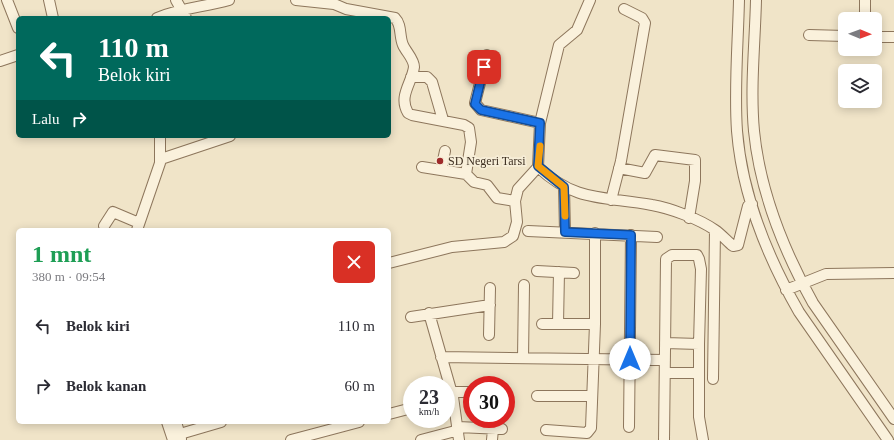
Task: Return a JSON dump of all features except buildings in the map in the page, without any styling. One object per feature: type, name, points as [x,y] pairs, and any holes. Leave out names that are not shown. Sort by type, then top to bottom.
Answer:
[{"type":"street","points":[[7,0],[16,23]]},
{"type":"street","points":[[49,0],[53,16]]},
{"type":"street","points":[[176,0],[185,15]]},
{"type":"street","points":[[162,16],[173,11],[185,15],[229,0]]},
{"type":"street","points":[[296,0],[335,2],[345,14],[376,16]]},
{"type":"street","points":[[391,262],[452,247],[508,240],[515,234],[517,219],[515,201],[518,189],[538,166],[540,123],[559,45],[578,30],[590,0]]},
{"type":"street","points":[[738,0],[736,104],[737,133],[752,204],[786,290],[820,344],[888,440]]},
{"type":"street","points":[[756,0],[753,104],[754,131],[758,158],[773,211],[802,283],[835,335],[894,419]]},
{"type":"street","points":[[865,12],[866,0]]},
{"type":"street","points":[[611,200],[619,168],[645,23],[642,18],[624,10]]},
{"type":"street","points":[[391,17],[397,20],[402,44],[413,64],[411,76],[404,95],[408,113],[444,120],[464,125],[469,128],[470,142],[466,170],[474,182],[487,185],[497,198],[515,201]]},
{"type":"street","points":[[809,36],[838,36]]},
{"type":"street","points":[[882,37],[894,37]]},
{"type":"street","points":[[487,55],[475,104],[477,107],[481,110],[540,123]]},
{"type":"street","points":[[0,61],[16,56]]},
{"type":"street","points":[[411,76],[426,77],[432,82],[444,120]]},
{"type":"street","points":[[104,226],[113,212],[138,226],[161,159],[160,138]]},
{"type":"street","points":[[161,159],[224,138]]},
{"type":"street","points":[[441,170],[445,151]]},
{"type":"street","points":[[619,168],[645,173],[655,155],[695,160],[695,181],[689,218]]},
{"type":"street","points":[[422,166],[441,170],[466,170]]},
{"type":"street","points":[[538,166],[564,187],[578,193],[611,200],[651,204],[689,218],[715,230],[733,246],[738,245],[748,206],[752,204]]},
{"type":"street","points":[[564,187],[565,232]]},
{"type":"street","points":[[713,379],[715,230]]},
{"type":"street","points":[[528,231],[656,237]]},
{"type":"street","points":[[546,430],[589,432],[591,428],[595,324],[595,233]]},
{"type":"street","points":[[629,427],[631,235]]},
{"type":"street","points":[[664,440],[666,373],[666,259],[672,255],[697,255],[700,258],[701,269],[698,374],[700,417],[703,440]]},
{"type":"street","points":[[537,271],[574,273]]},
{"type":"street","points":[[558,324],[559,272]]},
{"type":"street","points":[[786,290],[826,274],[894,273]]},
{"type":"street","points":[[523,358],[524,284]]},
{"type":"street","points":[[489,335],[490,288]]},
{"type":"street","points":[[411,317],[429,313],[490,306]]},
{"type":"street","points":[[429,313],[445,376]]},
{"type":"street","points":[[542,324],[595,324]]},
{"type":"street","points":[[665,343],[699,344]]},
{"type":"street","points":[[441,357],[665,360]]},
{"type":"street","points":[[666,373],[698,374]]},
{"type":"street","points":[[537,396],[592,396]]},
{"type":"street","points":[[391,413],[403,410]]},
{"type":"street","points":[[455,416],[459,432]]},
{"type":"street","points":[[168,424],[178,438]]},
{"type":"street","points":[[176,424],[178,438]]},
{"type":"street","points":[[178,438],[216,424]]},
{"type":"street","points":[[291,440],[330,435],[355,424]]},
{"type":"street","points":[[422,440],[459,432],[498,429],[492,440]]},
{"type":"slow traffic","points":[[540,146],[538,166],[544,173],[564,187],[565,216]]},
{"type":"place","name":"SD Negeri Tarsi","points":[[440,161]]},
{"type":"route","points":[[484,67],[475,104],[477,107],[481,110],[540,123],[540,151],[538,166],[544,173],[564,187],[565,232],[631,235],[630,359]]}]
